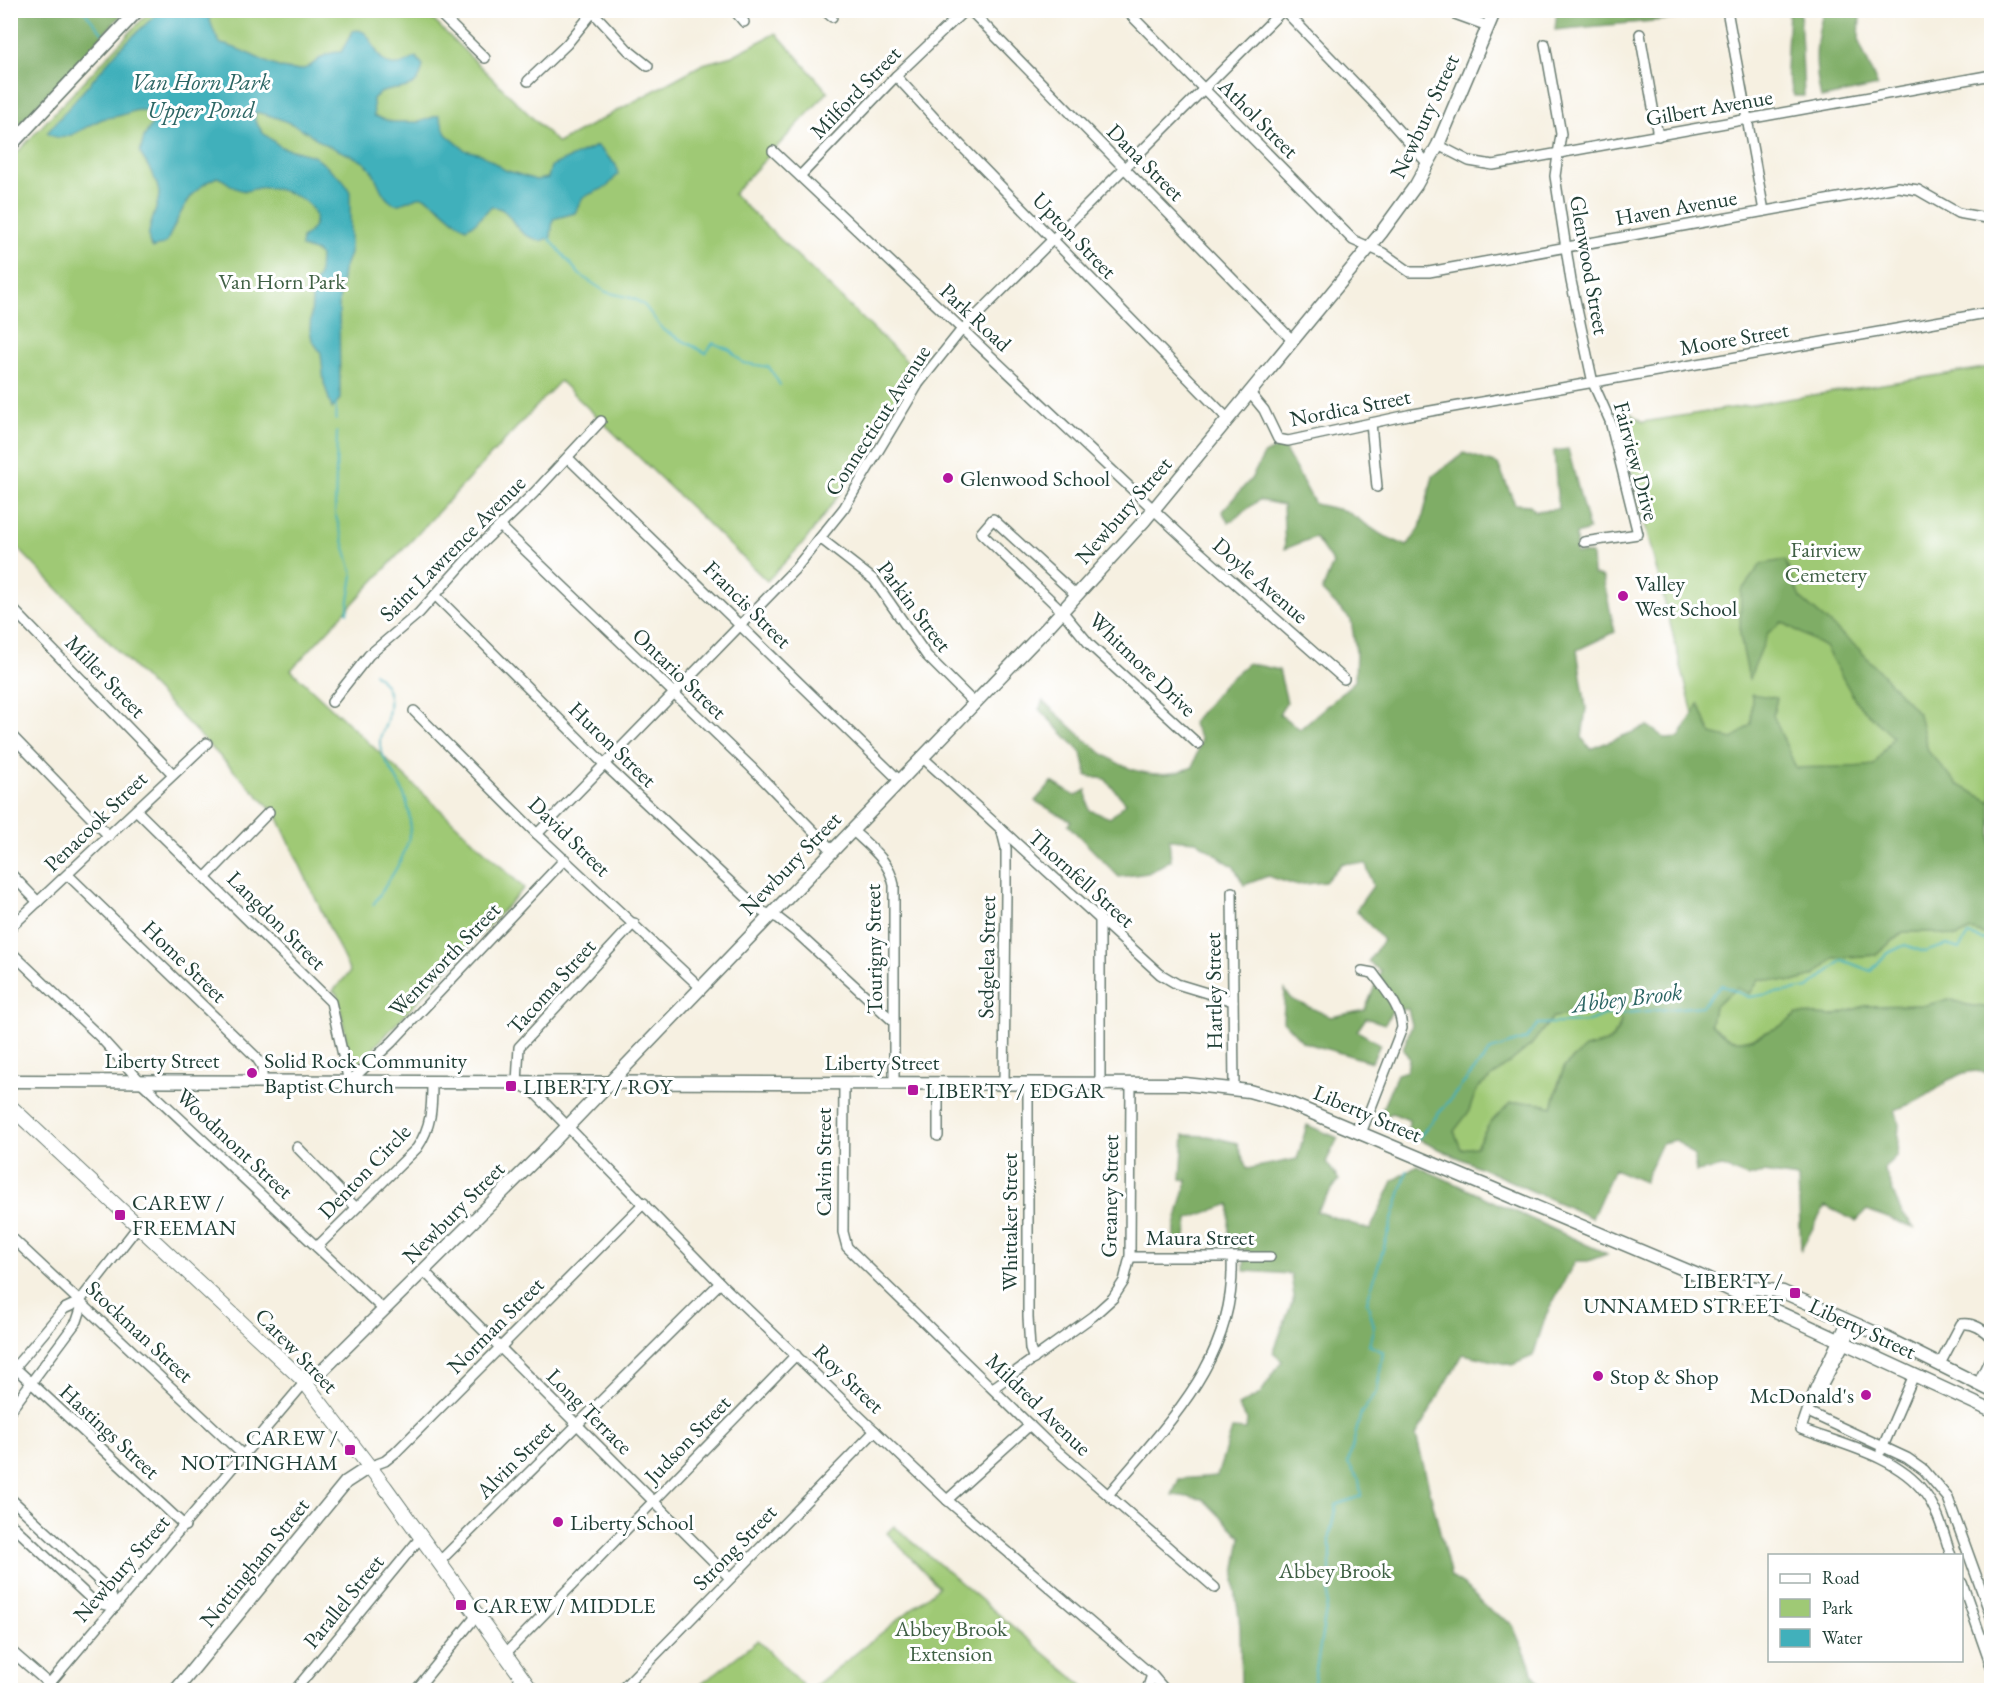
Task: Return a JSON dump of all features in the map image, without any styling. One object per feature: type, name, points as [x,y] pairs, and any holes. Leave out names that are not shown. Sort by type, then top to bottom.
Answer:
[{"type":"main road","points":[[10,146],[138,10]]},
{"type":"main road","name":"Newbury Street","points":[[305,1382],[322,1371],[609,1084],[1062,611],[1154,509],[1368,249],[1416,185],[1438,145],[1495,10]]},
{"type":"main road","name":"Liberty Street","points":[[10,1080],[609,1084],[1185,1084],[1234,1089],[1277,1098],[1716,1283],[1992,1411]]},
{"type":"main road","name":"Carew Street","points":[[10,1106],[305,1382],[421,1537],[531,1690]]},
{"type":"main road","name":"Liberty Street","points":[[1716,1283],[1784,1292],[1940,1364],[1992,1391]]},
{"type":"main road","name":"Nottingham Street","points":[[176,1690],[346,1482],[369,1467]]},
{"type":"street","points":[[436,10],[485,58]]},
{"type":"street","points":[[734,10],[744,22]]},
{"type":"street","points":[[824,10],[832,17]]},
{"type":"street","name":"Milford Street","points":[[800,176],[965,10]]},
{"type":"street","name":"Dana Street","points":[[970,10],[1293,341]]},
{"type":"street","name":"Athol Street","points":[[1126,10],[1353,240],[1368,249]]},
{"type":"street","points":[[1283,10],[1374,103],[1428,164]]},
{"type":"street","name":"Connecticut Avenue","points":[[537,834],[795,569],[844,508],[919,383],[961,330],[1283,10]]},
{"type":"street","points":[[1444,10],[1488,26]]},
{"type":"street","points":[[1727,10],[1764,211]]},
{"type":"street","points":[[528,81],[567,44],[592,11],[628,50],[648,66]]},
{"type":"street","points":[[1640,34],[1659,136]]},
{"type":"street","name":"Glenwood Street","points":[[1545,44],[1561,134],[1555,176],[1565,247],[1593,383]]},
{"type":"street","name":"Gilbert Avenue","points":[[1438,145],[1469,161],[1484,165],[1559,154],[1992,75]]},
{"type":"street","name":"Upton Street","points":[[897,76],[1228,419]]},
{"type":"street","name":"Park Road","points":[[773,151],[1154,509]]},
{"type":"street","name":"Haven Avenue","points":[[1368,249],[1383,253],[1410,272],[1430,272],[1904,187],[1918,190],[1958,213],[1992,219]]},
{"type":"street","name":"Moore Street","points":[[1483,403],[1992,312]]},
{"type":"street","name":"Fairview Drive","points":[[1584,542],[1638,534],[1610,421],[1593,383]]},
{"type":"street","name":"Nordica Street","points":[[1250,393],[1264,410],[1278,439],[1288,441],[1483,403]]},
{"type":"street","name":"Saint Lawrence Avenue","points":[[332,702],[369,656],[419,613],[601,421]]},
{"type":"street","points":[[1371,423],[1377,487]]},
{"type":"street","name":"Francis Street","points":[[568,458],[679,563],[740,626],[899,780]]},
{"type":"street","name":"Doyle Avenue","points":[[1154,509],[1255,603],[1344,679]]},
{"type":"street","name":"Whitmore Drive","points":[[1076,595],[993,519],[981,533],[1062,611],[1090,645],[1198,744]]},
{"type":"street","name":"Ontario Street","points":[[500,526],[672,694],[751,767],[832,850]]},
{"type":"street","name":"Parkin Street","points":[[820,538],[874,580],[927,657],[974,703]]},
{"type":"street","name":"Huron Street","points":[[435,595],[604,764],[760,911],[778,918],[796,932],[893,1021]]},
{"type":"street","name":"Miller Street","points":[[10,606],[173,774]]},
{"type":"street","name":"David Street","points":[[414,711],[537,834],[700,987]]},
{"type":"street","points":[[10,734],[109,836]]},
{"type":"street","name":"Penacook Street","points":[[10,928],[207,742]]},
{"type":"street","name":"Thornfell Street","points":[[922,757],[1160,974],[1177,984],[1233,1001]]},
{"type":"street","name":"Langdon Street","points":[[136,810],[331,1002],[349,1082]]},
{"type":"street","points":[[206,877],[269,812]]},
{"type":"street","name":"Tourigny Street","points":[[852,830],[879,854],[891,869],[894,885],[894,1083]]},
{"type":"street","name":"Sedgelea Street","points":[[1002,832],[1006,849],[1004,1084]]},
{"type":"street","name":"Wentworth Street","points":[[349,1082],[392,1042],[565,859]]},
{"type":"street","points":[[10,873],[38,902]]},
{"type":"street","name":"Home Street","points":[[68,875],[256,1057],[262,1066],[262,1081]]},
{"type":"street","name":"Hartley Street","points":[[1232,892],[1234,1089]]},
{"type":"street","points":[[1100,920],[1100,1084]]},
{"type":"street","name":"Tacoma Street","points":[[517,1083],[519,1047],[634,923]]},
{"type":"street","name":"Woodmont Street","points":[[10,951],[100,1037],[140,1081],[384,1310]]},
{"type":"street","points":[[1361,1133],[1402,1028],[1402,1017],[1392,999],[1373,973],[1362,971]]},
{"type":"street","name":"Denton Circle","points":[[317,1247],[417,1148],[427,1133],[432,1113],[432,1082]]},
{"type":"street","name":"Roy Street","points":[[517,1083],[534,1092],[720,1282],[947,1500],[1152,1675],[1165,1690]]},
{"type":"street","name":"Calvin Street","points":[[844,1083],[844,1240]]},
{"type":"street","points":[[938,1083],[938,1136]]},
{"type":"street","name":"Whittaker Street","points":[[1028,1084],[1028,1317],[1030,1349],[1034,1359]]},
{"type":"street","name":"Greaney Street","points":[[993,1388],[1113,1298],[1124,1281],[1130,1257],[1131,1084]]},
{"type":"street","points":[[297,1147],[356,1208]]},
{"type":"street","name":"Norman Street","points":[[369,1467],[385,1461],[395,1453],[644,1203]]},
{"type":"street","points":[[12,1368],[64,1309],[79,1302],[139,1225]]},
{"type":"street","name":"Stockman Street","points":[[10,1236],[243,1455]]},
{"type":"street","name":"Mildred Avenue","points":[[844,1240],[847,1247],[1030,1425],[1215,1588]]},
{"type":"street","name":"Maura Street","points":[[1130,1257],[1270,1257]]},
{"type":"street","points":[[1108,1495],[1187,1398],[1210,1363],[1229,1310],[1232,1258]]},
{"type":"street","name":"Long Terrace","points":[[424,1271],[730,1578]]},
{"type":"street","name":"Alvin Street","points":[[439,1562],[720,1282]]},
{"type":"street","points":[[10,1411],[77,1322],[81,1309],[79,1302]]},
{"type":"street","points":[[1851,1322],[1815,1388],[1801,1429],[1896,1468],[1923,1491],[1939,1521],[1951,1554]]},
{"type":"street","points":[[1940,1364],[1962,1324],[1986,1331],[1992,1338]]},
{"type":"street","points":[[1978,1384],[1992,1354]]},
{"type":"street","name":"Judson Street","points":[[505,1654],[796,1355]]},
{"type":"street","name":"Hastings Street","points":[[12,1368],[185,1526]]},
{"type":"street","points":[[1878,1459],[1914,1375]]},
{"type":"street","name":"Newbury Street","points":[[49,1689],[115,1607],[305,1382]]},
{"type":"street","points":[[1808,1412],[1883,1447],[1924,1470],[1948,1498],[1992,1619]]},
{"type":"street","points":[[947,1500],[1030,1425]]},
{"type":"street","name":"Strong Street","points":[[621,1690],[875,1431]]},
{"type":"street","points":[[10,1498],[109,1590],[115,1607]]},
{"type":"street","points":[[10,1523],[90,1598],[98,1603],[115,1607]]},
{"type":"street","points":[[29,1540],[42,1528]]},
{"type":"street","name":"Parallel Street","points":[[295,1690],[421,1537]]},
{"type":"street","points":[[41,1552],[54,1539]]},
{"type":"street","points":[[1963,1586],[1992,1669]]},
{"type":"street","points":[[416,1690],[477,1615]]},
{"type":"street","points":[[10,1650],[49,1689]]},
{"type":"street","points":[[1147,1690],[1152,1675]]},
{"type":"green space","points":[[1557,10],[1675,11],[1674,19],[1555,30]]},
{"type":"green space","points":[[10,11],[125,11],[11,133]]},
{"type":"green space","name":"Van Horn Park","points":[[150,11],[424,11],[558,143],[703,64],[732,56],[776,33],[828,92],[733,194],[916,370],[847,484],[805,541],[767,581],[560,381],[291,670],[524,888],[352,1071],[338,995],[333,991],[350,972],[276,814],[11,541],[11,159]]},
{"type":"green space","points":[[1789,11],[1800,11],[1804,96],[1794,96],[1786,70]]},
{"type":"green space","points":[[1824,11],[1910,11],[1860,13],[1859,42],[1878,86],[1821,98],[1816,54],[1818,33]]},
{"type":"green space","name":"Fairview Cemetery","points":[[1991,367],[1991,914],[1721,824],[1618,418],[1624,409],[1643,422]]},
{"type":"green space","points":[[1283,446],[1315,504],[1346,511],[1382,535],[1407,546],[1420,528],[1433,476],[1464,453],[1498,464],[1515,504],[1530,505],[1535,511],[1558,509],[1554,451],[1568,449],[1589,530],[1576,534],[1576,553],[1592,554],[1593,574],[1603,578],[1615,632],[1577,650],[1586,708],[1582,738],[1590,749],[1648,726],[1666,739],[1679,738],[1699,704],[1711,734],[1733,739],[1751,724],[1752,694],[1777,698],[1773,715],[1796,768],[1874,765],[1893,737],[1857,703],[1825,647],[1782,622],[1768,633],[1749,679],[1740,636],[1741,591],[1761,564],[1785,560],[1800,598],[1859,649],[1919,714],[1928,751],[1957,784],[1991,802],[1991,936],[1971,930],[1956,937],[1932,932],[1903,932],[1876,955],[1834,958],[1814,976],[1793,982],[1759,979],[1750,994],[1737,988],[1714,1006],[1711,1024],[1725,1036],[1742,1041],[1778,1027],[1797,1014],[1833,1016],[1865,1006],[1927,1005],[1949,999],[1967,1005],[1991,1008],[1991,1074],[1971,1071],[1954,1077],[1919,1100],[1895,1110],[1899,1124],[1897,1155],[1884,1168],[1900,1210],[1914,1228],[1867,1210],[1856,1221],[1825,1206],[1801,1250],[1798,1178],[1763,1173],[1747,1177],[1723,1167],[1696,1172],[1694,1156],[1676,1140],[1662,1143],[1644,1182],[1614,1169],[1592,1218],[1426,1143],[1408,1132],[1409,1120],[1392,1113],[1377,1121],[1397,1074],[1407,1071],[1409,1058],[1403,1049],[1412,1025],[1408,1009],[1392,1011],[1385,1024],[1366,1018],[1357,1031],[1380,1044],[1372,1062],[1303,1042],[1283,1021],[1285,990],[1291,999],[1331,1017],[1365,1010],[1381,971],[1368,962],[1383,940],[1356,910],[1373,886],[1366,864],[1342,863],[1325,882],[1295,885],[1268,876],[1244,885],[1234,867],[1196,841],[1169,839],[1171,860],[1148,873],[1119,877],[1068,825],[1071,821],[1035,801],[1052,782],[1075,796],[1086,790],[1089,810],[1110,818],[1126,803],[1105,779],[1087,776],[1082,753],[1039,709],[1043,701],[1092,746],[1110,758],[1129,768],[1149,773],[1170,773],[1193,767],[1201,739],[1192,723],[1225,683],[1248,663],[1279,670],[1287,702],[1279,714],[1300,729],[1355,681],[1356,652],[1351,620],[1322,591],[1333,563],[1315,537],[1285,549],[1283,505],[1259,500],[1229,523],[1222,511],[1251,479],[1265,453]],"holes":[[[1610,1012],[1621,1020],[1619,1029],[1609,1042],[1585,1048],[1564,1067],[1552,1107],[1535,1102],[1510,1103],[1490,1123],[1476,1147],[1461,1149],[1454,1131],[1468,1113],[1477,1089],[1531,1045],[1553,1017]]]},
{"type":"green space","points":[[1971,930],[1991,936],[1991,1008],[1967,1005],[1949,999],[1927,1005],[1865,1006],[1833,1016],[1797,1014],[1778,1027],[1742,1041],[1725,1036],[1711,1024],[1714,1006],[1737,987],[1752,988],[1759,978],[1793,982],[1814,976],[1834,958],[1876,955],[1903,932],[1932,932],[1956,937]]},
{"type":"green space","points":[[1610,1012],[1621,1020],[1617,1030],[1606,1042],[1582,1053],[1566,1066],[1559,1080],[1552,1107],[1535,1102],[1490,1123],[1476,1147],[1461,1149],[1454,1131],[1468,1113],[1477,1089],[1531,1045],[1553,1017]]},
{"type":"green space","name":"Abbey Brook","points":[[1307,1125],[1338,1138],[1326,1162],[1339,1180],[1316,1211],[1370,1230],[1393,1181],[1417,1166],[1607,1254],[1588,1261],[1575,1261],[1546,1315],[1533,1356],[1512,1365],[1463,1354],[1416,1435],[1451,1577],[1464,1585],[1488,1609],[1512,1624],[1541,1690],[1241,1690],[1240,1626],[1234,1581],[1241,1537],[1203,1499],[1172,1495],[1179,1479],[1217,1476],[1232,1429],[1246,1430],[1247,1420],[1238,1406],[1260,1394],[1282,1361],[1273,1353],[1294,1297],[1291,1274],[1244,1271],[1245,1248],[1228,1250],[1230,1204],[1188,1219],[1185,1247],[1174,1246],[1175,1226],[1187,1180],[1181,1179],[1184,1135],[1208,1136],[1237,1143],[1247,1169],[1297,1159]]},
{"type":"green space","name":"Abbey Brook Extension","points":[[894,1526],[1088,1690],[810,1690],[939,1587],[887,1533]]},
{"type":"green space","points":[[758,1640],[807,1690],[694,1690]]},
{"type":"water","name":"Van Horn Park Upper Pond","points":[[160,11],[206,11],[221,44],[231,46],[279,67],[298,70],[309,67],[327,54],[341,52],[353,31],[361,31],[383,60],[390,65],[401,64],[416,57],[423,65],[415,83],[409,87],[387,91],[373,99],[374,116],[392,122],[419,122],[439,115],[446,134],[465,150],[481,154],[505,170],[536,180],[548,178],[551,166],[597,146],[616,165],[618,174],[607,187],[583,197],[575,213],[553,219],[551,237],[541,241],[524,234],[506,213],[497,208],[491,207],[474,224],[466,228],[426,198],[417,197],[395,204],[383,194],[370,168],[360,160],[328,146],[288,122],[255,112],[255,121],[263,133],[281,147],[314,156],[343,180],[350,192],[350,254],[343,271],[339,302],[340,399],[332,409],[324,383],[321,353],[312,340],[310,330],[313,287],[319,275],[320,256],[317,252],[301,247],[302,238],[308,234],[315,223],[312,209],[306,203],[280,190],[262,188],[246,191],[234,188],[217,177],[207,182],[192,196],[166,243],[153,248],[150,243],[149,230],[159,193],[154,177],[140,153],[144,137],[152,124],[146,111],[135,111],[102,119],[67,136],[60,137],[47,133],[120,48]]},
{"type":"waterway","points":[[83,10],[103,34]]},
{"type":"waterway","points":[[548,237],[580,275],[606,292],[635,299],[645,306],[663,330],[706,353],[713,343],[730,350],[743,363],[769,367],[780,385]]},
{"type":"waterway","points":[[336,405],[336,420]]},
{"type":"waterway","points":[[337,432],[335,513],[353,575],[347,613]]},
{"type":"waterway","points":[[373,905],[401,859],[410,830],[410,814],[405,797],[381,750],[380,738],[386,723],[389,695],[384,683],[374,673]]},
{"type":"waterway","name":"Abbey Brook","points":[[1416,1141],[1491,1050],[1526,1039],[1538,1024],[1587,1022],[1603,1015],[1702,1006],[1721,985],[1749,997],[1809,988],[1842,960],[1871,971],[1886,954],[1905,945],[1924,952],[1947,945],[1959,949],[1968,935],[1992,942]]},
{"type":"waterway","name":"Abbey Brook","points":[[1316,1690],[1313,1688],[1330,1586],[1330,1535],[1336,1505],[1361,1496],[1359,1480],[1348,1463],[1361,1413],[1377,1392],[1383,1352],[1369,1345],[1374,1326],[1367,1302],[1407,1171]]},
{"type":"place","name":"Glenwood School","points":[[948,478]]},
{"type":"place","name":"Valley West School","points":[[1623,596]]},
{"type":"place","name":"Solid Rock Community Baptist Church","points":[[252,1073]]},
{"type":"place","name":"LIBERTY / ROY","points":[[511,1086]]},
{"type":"place","name":"LIBERTY / EDGAR","points":[[913,1090]]},
{"type":"place","name":"CAREW / FREEMAN","points":[[120,1215]]},
{"type":"place","name":"LIBERTY / UNNAMED STREET","points":[[1795,1293]]},
{"type":"place","name":"Stop & Shop","points":[[1598,1376]]},
{"type":"place","name":"McDonald's","points":[[1866,1395]]},
{"type":"place","name":"CAREW / NOTTINGHAM","points":[[350,1450]]},
{"type":"place","name":"Liberty School","points":[[558,1522]]},
{"type":"place","name":"CAREW / MIDDLE","points":[[461,1605]]}]
